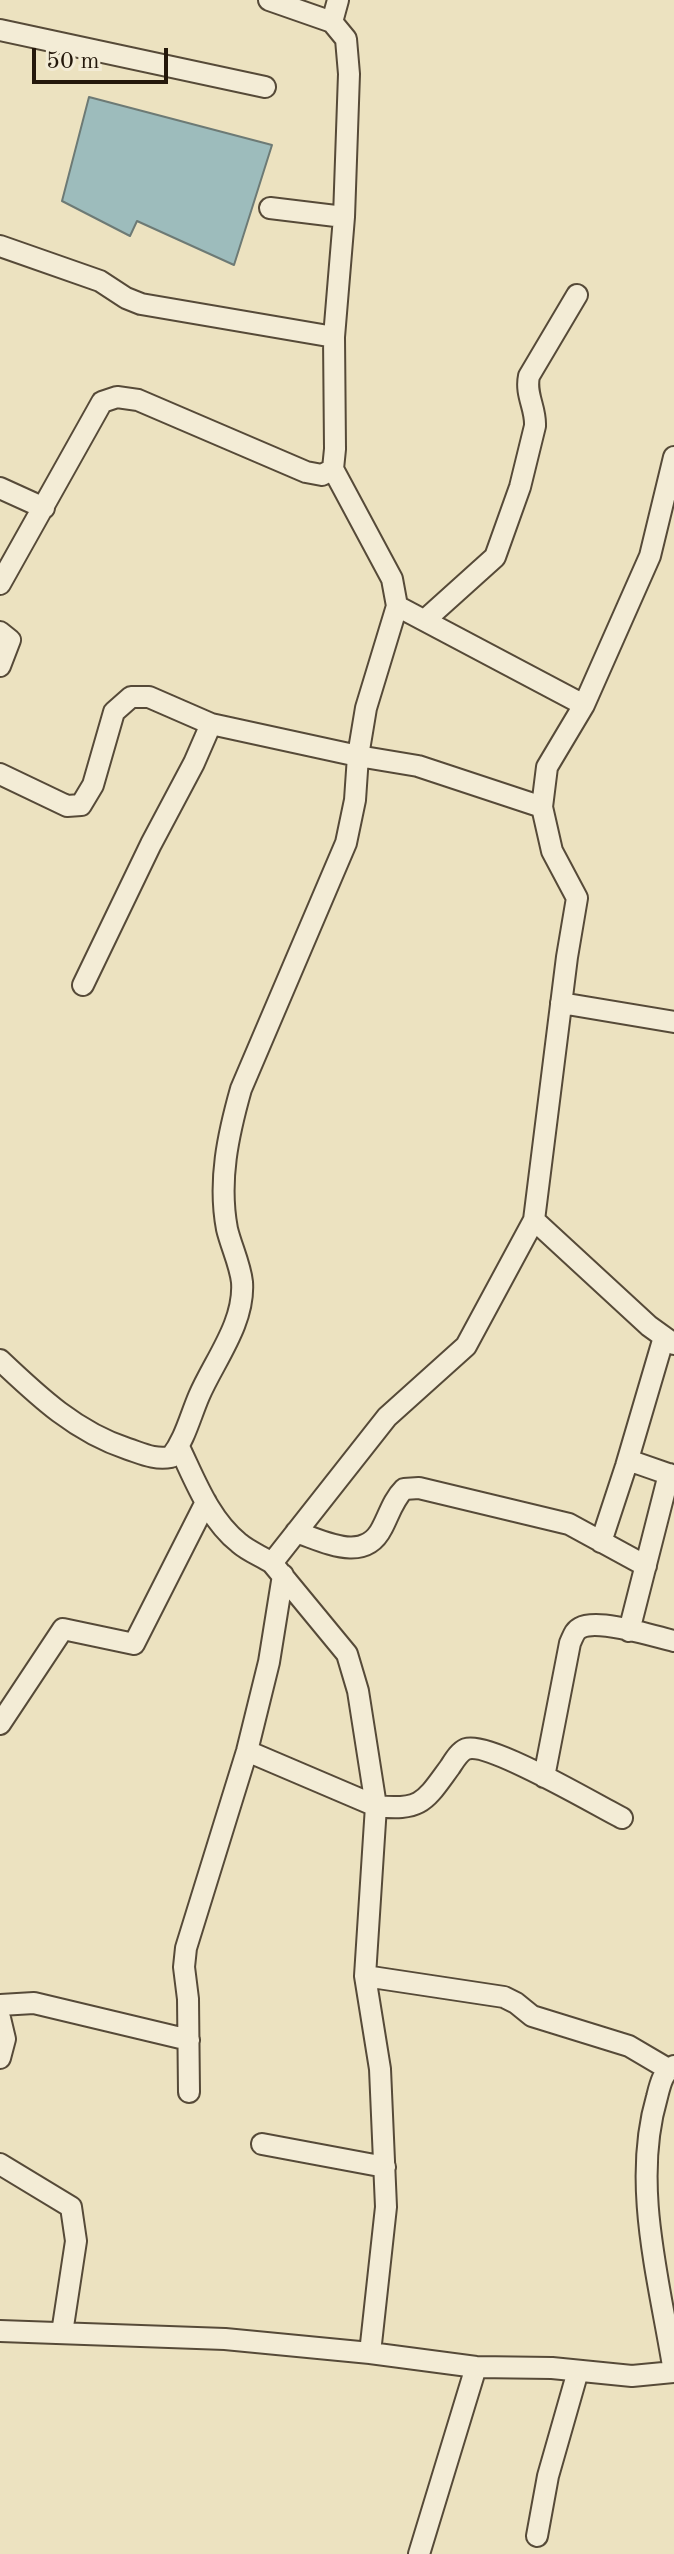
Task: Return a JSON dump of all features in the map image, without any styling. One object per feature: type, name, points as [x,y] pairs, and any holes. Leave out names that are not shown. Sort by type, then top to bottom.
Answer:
[{"type":"street","points":[[0,1360],[43,1401],[88,1433],[160,1459],[171,1457],[179,1447],[199,1395],[220,1358],[241,1295],[242,1280],[227,1230],[224,1203],[230,1129],[241,1089],[346,843],[355,800],[366,708],[397,606],[392,579],[333,469],[334,337],[344,217],[349,74],[346,39],[332,22],[269,0]]},
{"type":"street","points":[[332,22],[338,0]]},
{"type":"street","points":[[0,30],[265,87]]},
{"type":"street","points":[[270,208],[344,217]]},
{"type":"street","points":[[0,246],[100,281],[141,304],[334,337]]},
{"type":"street","points":[[425,620],[495,557],[520,487],[535,426],[536,417],[526,388],[529,376],[577,295]]},
{"type":"street","points":[[0,584],[102,402],[117,397],[138,400],[306,472],[322,475],[333,469]]},
{"type":"street","points":[[189,2092],[186,1948],[247,1751],[269,1662],[277,1569],[296,1532],[387,1417],[466,1346],[534,1220],[577,898],[552,851],[542,807],[547,767],[584,705],[650,556],[674,457]]},
{"type":"street","points":[[0,488],[44,508]]},
{"type":"street","points":[[397,606],[584,705]]},
{"type":"street","points":[[0,632],[10,640],[0,666]]},
{"type":"street","points":[[0,774],[67,806],[81,805],[93,785],[114,712],[131,697],[149,697],[211,724],[418,766],[542,807]]},
{"type":"street","points":[[83,985],[211,724]]},
{"type":"street","points":[[561,1003],[674,1022]]},
{"type":"street","points":[[534,1220],[669,1340],[601,1542]]},
{"type":"street","points":[[179,1447],[206,1502],[240,1544],[277,1569],[347,1654],[358,1691],[376,1806],[365,1976],[380,2069],[386,2207],[370,2353]]},
{"type":"street","points":[[628,1460],[672,1475],[629,1631]]},
{"type":"street","points":[[296,1532],[344,1547],[362,1548],[370,1545],[380,1533],[397,1495],[404,1489],[419,1488],[569,1524],[646,1566]]},
{"type":"street","points":[[0,1724],[63,1629],[134,1644],[206,1502]]},
{"type":"street","points":[[544,1777],[570,1643],[576,1631],[583,1626],[601,1625],[674,1641]]},
{"type":"street","points":[[247,1751],[376,1806],[398,1808],[426,1800],[464,1750],[474,1748],[507,1757],[622,1818]]},
{"type":"street","points":[[0,2331],[225,2339],[476,2367],[552,2368],[632,2376],[674,2372],[646,2194],[650,2120],[671,2067],[629,2046],[532,2016],[504,1997],[365,1976]]},
{"type":"street","points":[[0,2005],[34,2003],[189,2040]]},
{"type":"street","points":[[0,2018],[5,2039],[0,2058]]},
{"type":"street","points":[[262,2144],[385,2167]]},
{"type":"street","points":[[0,2164],[71,2207],[76,2241],[62,2333]]},
{"type":"street","points":[[419,2554],[476,2367]]},
{"type":"street","points":[[537,2536],[548,2476],[578,2371]]},
{"type":"water","points":[[89,97],[272,145],[234,265],[137,221],[130,236],[62,201]]}]
